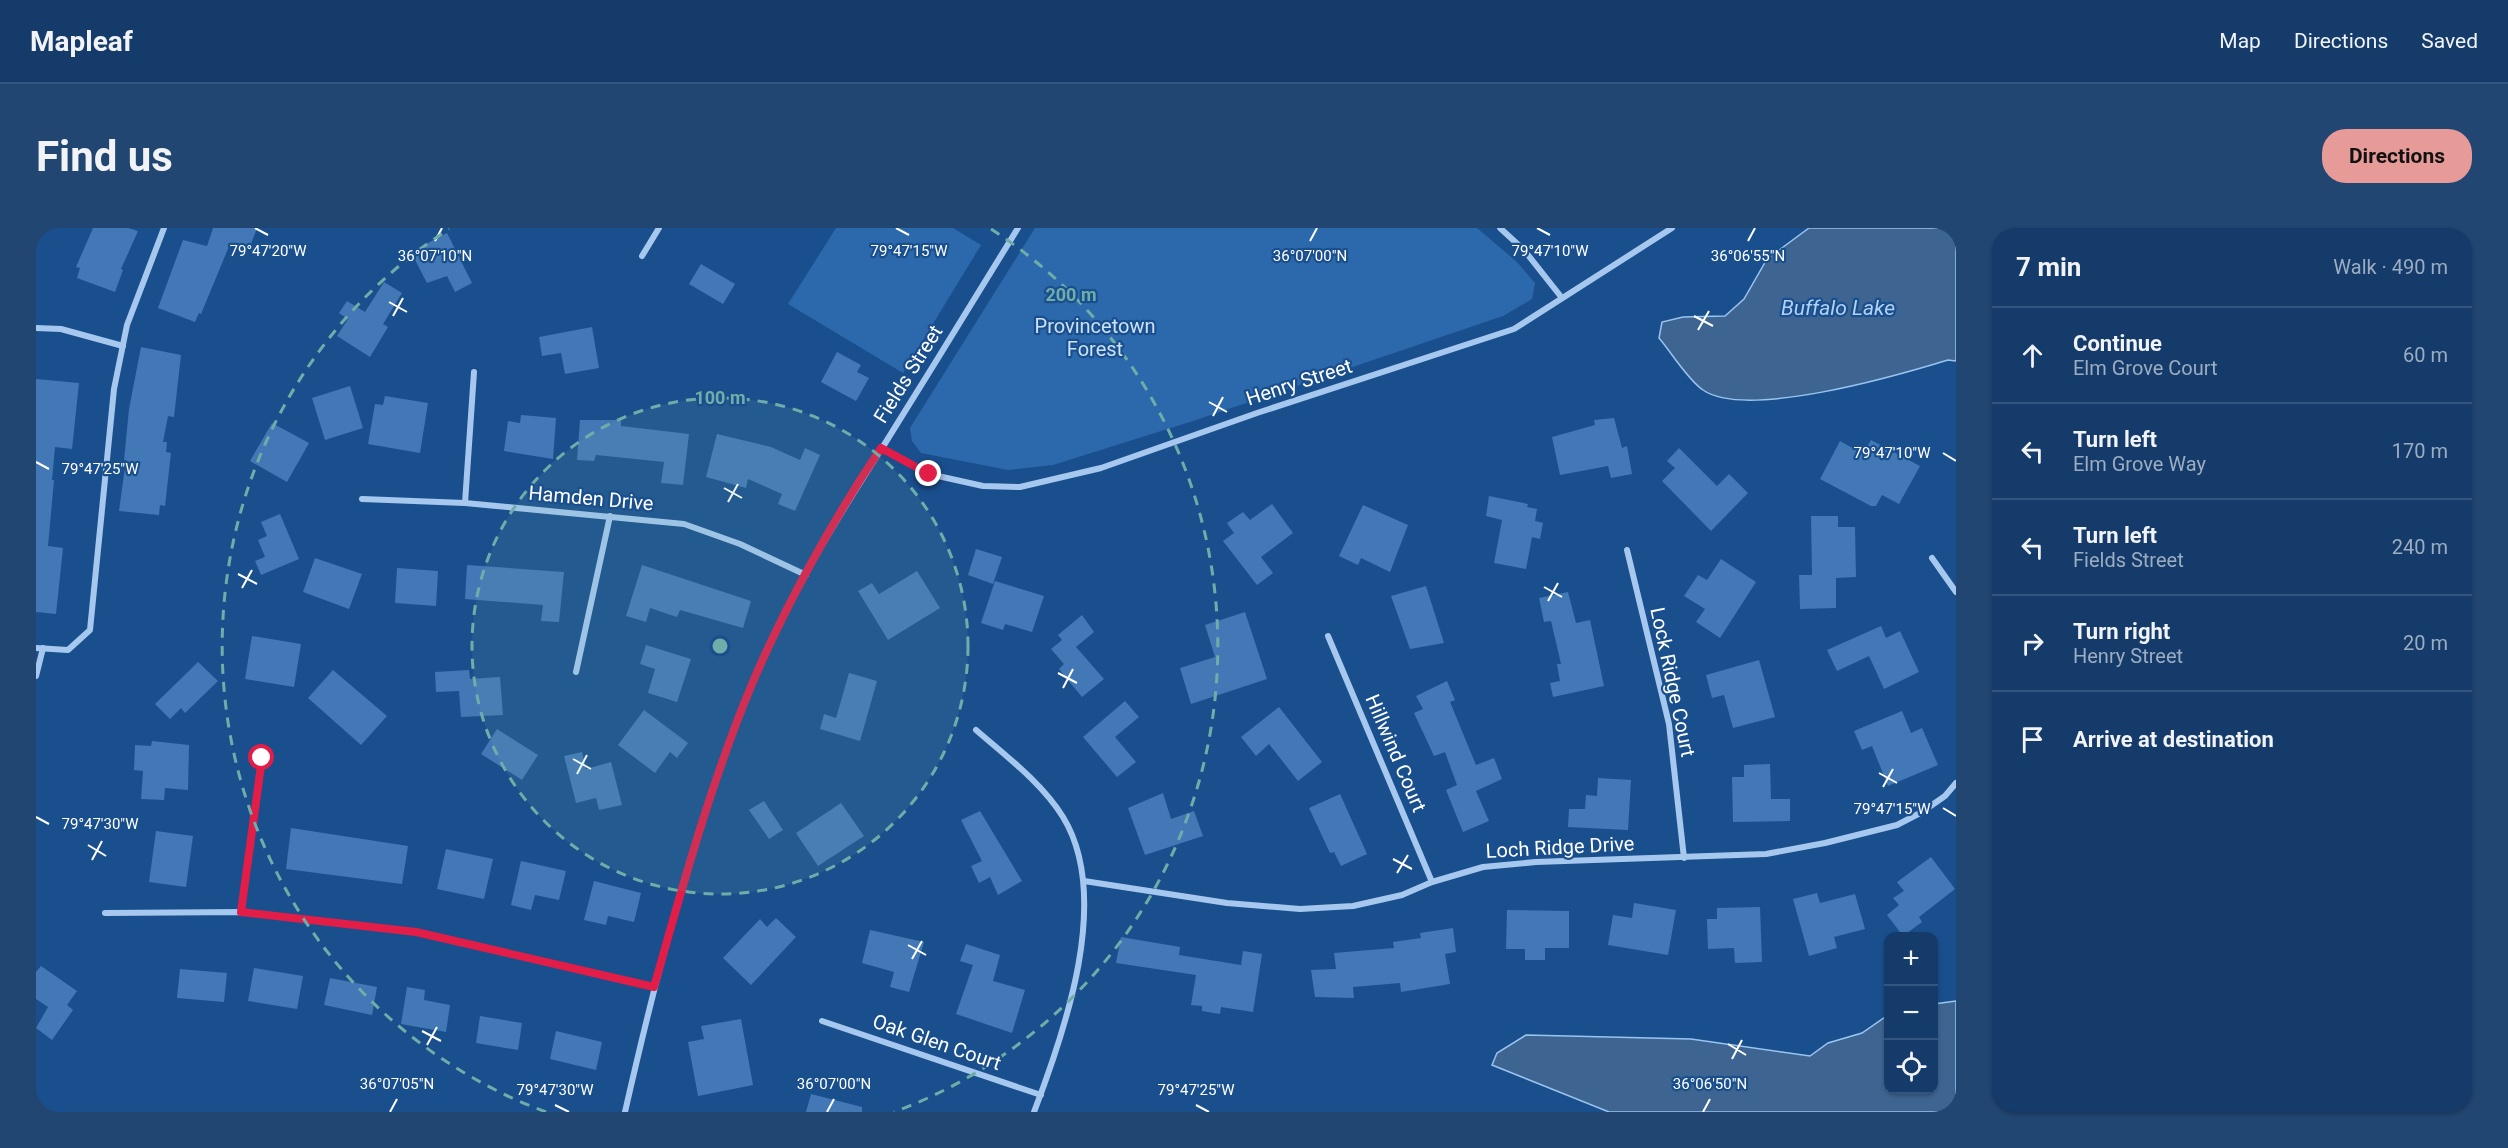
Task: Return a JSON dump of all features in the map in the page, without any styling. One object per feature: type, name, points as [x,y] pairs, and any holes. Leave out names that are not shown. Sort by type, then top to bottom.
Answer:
[{"type":"street","points":[[36,676],[39,648],[68,650],[90,630],[114,389],[127,325],[164,228]]},
{"type":"street","points":[[642,256],[659,228]]},
{"type":"street","name":"Fields Street","points":[[625,1112],[654,987],[702,820],[748,694],[806,576],[857,484],[1018,228]]},
{"type":"street","points":[[1500,228],[1524,250],[1562,298]]},
{"type":"street","name":"Henry Street","points":[[881,448],[929,474],[983,486],[1020,487],[1101,468],[1257,413],[1514,329],[1672,228]]},
{"type":"street","points":[[36,328],[61,329],[123,346]]},
{"type":"street","points":[[465,503],[474,372]]},
{"type":"street","name":"Hamden Drive","points":[[362,499],[465,503],[684,524],[740,544],[806,576]]},
{"type":"street","points":[[576,672],[610,516]]},
{"type":"street","name":"Lock Ridge Court","points":[[1627,550],[1669,724],[1684,858]]},
{"type":"street","points":[[1932,558],[1956,592]]},
{"type":"street","name":"Hillwind Court","points":[[1328,636],[1432,882]]},
{"type":"street","points":[[976,730],[1030,778],[1063,817],[1081,859],[1084,881],[1081,942],[1067,1016],[1034,1112]]},
{"type":"street","points":[[241,912],[262,758]]},
{"type":"street","name":"Loch Ridge Drive","points":[[1084,881],[1227,903],[1300,909],[1353,906],[1402,895],[1432,882],[1483,867],[1536,862],[1766,854],[1897,825],[1922,812],[1945,796],[1956,783]]},
{"type":"street","points":[[105,913],[241,912],[416,932],[654,987]]},
{"type":"street","name":"Oak Glen Court","points":[[822,1021],[1041,1095]]},
{"type":"green space","points":[[836,228],[953,228],[981,245],[903,373],[788,304]]},
{"type":"green space","name":"Provincetown Forest","points":[[1035,228],[1477,228],[1517,262],[1535,283],[1532,299],[1503,316],[1193,421],[1053,465],[1008,470],[921,453],[912,441],[910,428]]},
{"type":"water","name":"Buffalo Lake","points":[[1809,228],[1956,228],[1956,361],[1948,360],[1860,384],[1786,398],[1753,400],[1724,398],[1703,390],[1697,385],[1659,338],[1662,322],[1683,317],[1725,316],[1744,299],[1767,259]]},
{"type":"water","points":[[1956,1001],[1956,1112],[1609,1112],[1492,1065],[1497,1053],[1526,1035],[1691,1039],[1810,1056],[1828,1043],[1862,1033],[1884,1018],[1884,1094],[1938,1094],[1938,1003]]},
{"type":"building","points":[[93,228],[128,228],[138,231],[121,269],[123,270],[115,292],[77,278],[80,268],[76,267]]},
{"type":"building","points":[[213,228],[257,228],[249,249],[230,244],[201,314],[199,313],[195,322],[158,308],[183,240],[207,246]]},
{"type":"building","points":[[447,233],[472,283],[455,292],[447,276],[427,283],[411,252]]},
{"type":"building","points":[[701,264],[735,284],[723,304],[689,284]]},
{"type":"building","points":[[384,282],[402,293],[383,324],[388,327],[370,357],[337,336],[348,319],[339,313],[347,301],[365,312]]},
{"type":"building","points":[[592,327],[599,368],[565,374],[561,353],[542,356],[539,337]]},
{"type":"building","points":[[141,347],[181,355],[174,417],[168,416],[163,442],[167,442],[166,452],[171,453],[165,506],[160,505],[159,515],[119,511],[126,460],[124,460],[129,409]]},
{"type":"building","points":[[837,352],[861,365],[857,372],[869,378],[856,401],[821,382]]},
{"type":"building","points":[[36,379],[79,383],[72,449],[55,447],[48,546],[63,548],[56,614],[36,612]]},
{"type":"building","points":[[350,386],[363,428],[325,440],[312,398]]},
{"type":"building","points":[[385,396],[428,403],[420,453],[368,444],[375,404],[383,405]]},
{"type":"building","points":[[521,415],[556,418],[553,459],[504,451],[508,421],[520,423]]},
{"type":"building","points":[[1614,418],[1622,448],[1627,446],[1632,474],[1611,478],[1608,466],[1560,475],[1552,437],[1595,425],[1594,420]]},
{"type":"building","points":[[580,420],[621,420],[621,426],[689,434],[683,485],[661,483],[664,462],[596,455],[594,461],[577,460]]},
{"type":"building","points":[[272,423],[309,443],[287,482],[250,461]]},
{"type":"building","points":[[717,434],[771,447],[800,460],[805,448],[820,455],[795,511],[778,504],[782,494],[748,479],[746,488],[706,477]]},
{"type":"building","points":[[1871,440],[1920,466],[1899,504],[1882,495],[1876,506],[1871,506],[1820,479],[1840,441],[1863,454]]},
{"type":"building","points":[[1679,448],[1717,486],[1729,474],[1748,493],[1711,531],[1662,481],[1675,468],[1667,461]]},
{"type":"building","points":[[1489,496],[1528,504],[1527,507],[1537,509],[1535,521],[1543,523],[1540,539],[1532,537],[1526,569],[1494,563],[1502,520],[1486,516]]},
{"type":"building","points":[[1272,504],[1293,533],[1261,557],[1273,573],[1257,585],[1223,541],[1234,533],[1227,523],[1243,512],[1250,520]]},
{"type":"building","points":[[1363,505],[1408,525],[1390,572],[1361,558],[1358,565],[1339,556]]},
{"type":"building","points":[[280,514],[299,559],[261,575],[255,561],[265,557],[258,540],[267,536],[261,522]]},
{"type":"building","points":[[1811,516],[1838,516],[1838,527],[1855,527],[1856,577],[1836,578],[1836,608],[1800,609],[1799,575],[1812,575]]},
{"type":"building","points":[[976,549],[1002,557],[993,584],[968,575]]},
{"type":"building","points":[[315,558],[362,574],[349,609],[303,592]]},
{"type":"building","points":[[1721,559],[1756,582],[1720,638],[1696,622],[1705,609],[1684,596],[1698,575],[1707,580]]},
{"type":"building","points":[[467,565],[564,572],[559,622],[541,621],[543,605],[465,599]]},
{"type":"building","points":[[642,565],[751,601],[743,628],[680,610],[677,617],[650,608],[646,622],[626,616]]},
{"type":"building","points":[[397,568],[438,571],[436,606],[395,603]]},
{"type":"building","points":[[917,571],[940,608],[888,640],[858,591],[872,583],[879,594]]},
{"type":"building","points":[[995,581],[1044,596],[1032,632],[1005,624],[1003,630],[981,623]]},
{"type":"building","points":[[1426,586],[1444,643],[1410,649],[1391,596]]},
{"type":"building","points":[[1568,592],[1576,623],[1590,620],[1604,686],[1553,697],[1550,683],[1560,681],[1557,664],[1561,664],[1551,621],[1544,622],[1539,598]]},
{"type":"building","points":[[1245,612],[1267,679],[1191,704],[1180,668],[1215,657],[1205,625]]},
{"type":"building","points":[[1082,615],[1094,632],[1076,647],[1104,679],[1082,697],[1059,669],[1064,664],[1051,649],[1062,640],[1058,635]]},
{"type":"building","points":[[1881,626],[1886,638],[1900,631],[1919,672],[1884,689],[1869,656],[1837,671],[1827,650]]},
{"type":"building","points":[[252,636],[301,644],[294,687],[245,679]]},
{"type":"building","points":[[646,645],[691,659],[677,702],[648,693],[655,669],[640,664]]},
{"type":"building","points":[[1759,660],[1775,717],[1733,728],[1724,695],[1712,698],[1706,675]]},
{"type":"building","points":[[198,662],[218,681],[185,713],[181,708],[170,719],[155,704]]},
{"type":"building","points":[[333,670],[387,716],[361,745],[308,698]]},
{"type":"building","points":[[469,670],[470,679],[500,677],[503,715],[461,717],[459,691],[436,692],[435,672]]},
{"type":"building","points":[[849,673],[877,681],[860,741],[820,729],[824,714],[836,718]]},
{"type":"building","points":[[1447,681],[1455,700],[1450,702],[1476,765],[1494,758],[1502,779],[1476,791],[1489,821],[1463,832],[1446,790],[1457,785],[1445,752],[1434,756],[1414,713],[1423,709],[1416,696]]},
{"type":"building","points":[[1125,701],[1139,717],[1115,737],[1136,762],[1117,777],[1083,737]]},
{"type":"building","points":[[1279,707],[1322,762],[1298,781],[1269,744],[1256,756],[1241,737]]},
{"type":"building","points":[[644,710],[688,743],[677,758],[670,752],[655,773],[618,745]]},
{"type":"building","points":[[1902,711],[1911,733],[1922,728],[1938,765],[1888,786],[1872,746],[1862,750],[1854,731]]},
{"type":"building","points":[[497,729],[538,755],[522,780],[481,754]]},
{"type":"building","points":[[152,741],[189,745],[188,790],[165,788],[164,800],[141,799],[143,771],[134,770],[135,745],[151,746]]},
{"type":"building","points":[[582,752],[586,769],[611,762],[622,805],[599,810],[596,798],[576,803],[564,756]]},
{"type":"building","points":[[1770,764],[1771,799],[1790,799],[1790,821],[1733,822],[1732,777],[1744,777],[1744,765]]},
{"type":"building","points":[[1598,778],[1631,780],[1628,830],[1568,827],[1569,809],[1585,809],[1586,795],[1597,796]]},
{"type":"building","points":[[1163,793],[1171,819],[1194,811],[1203,836],[1145,855],[1128,808]]},
{"type":"building","points":[[1340,794],[1367,854],[1341,866],[1334,852],[1330,853],[1309,808]]},
{"type":"building","points":[[764,801],[783,830],[769,839],[749,810]]},
{"type":"building","points":[[841,803],[864,836],[818,866],[796,833]]},
{"type":"building","points":[[980,811],[1022,881],[998,895],[990,877],[979,883],[971,866],[982,861],[961,820]]},
{"type":"building","points":[[291,828],[408,846],[402,884],[286,869]]},
{"type":"building","points":[[156,831],[193,836],[186,887],[149,882]]},
{"type":"building","points":[[446,849],[493,859],[484,899],[437,889]]},
{"type":"building","points":[[1931,857],[1955,889],[1919,917],[1922,922],[1908,932],[1900,932],[1887,915],[1899,905],[1893,898],[1904,891],[1897,882]]},
{"type":"building","points":[[521,861],[566,871],[559,900],[535,895],[531,910],[511,905]]},
{"type":"building","points":[[594,881],[641,893],[634,922],[608,916],[606,925],[584,920]]},
{"type":"building","points":[[1817,893],[1820,903],[1855,894],[1865,929],[1834,937],[1837,948],[1809,956],[1793,899]]},
{"type":"building","points":[[1634,903],[1676,910],[1668,955],[1608,945],[1613,915],[1632,918]]},
{"type":"building","points":[[1760,907],[1762,962],[1735,963],[1734,948],[1708,949],[1707,919],[1717,919],[1717,908]]},
{"type":"building","points":[[1507,910],[1569,911],[1569,948],[1545,948],[1545,960],[1525,960],[1525,949],[1506,949]]},
{"type":"building","points":[[776,918],[796,937],[751,985],[723,958],[760,919],[767,927]]},
{"type":"building","points":[[1453,928],[1456,952],[1445,954],[1450,984],[1401,992],[1400,983],[1353,987],[1354,998],[1315,997],[1311,970],[1336,969],[1334,953],[1394,948],[1393,942],[1421,938],[1420,933]]},
{"type":"building","points":[[870,930],[924,942],[909,992],[890,987],[894,972],[862,963]]},
{"type":"building","points":[[1121,937],[1180,947],[1179,955],[1241,965],[1243,951],[1262,954],[1253,1012],[1221,1007],[1220,1014],[1202,1011],[1202,1006],[1191,1005],[1196,975],[1116,963]]},
{"type":"building","points":[[966,944],[1000,955],[993,981],[1025,990],[1012,1033],[956,1014],[973,965],[960,961]]},
{"type":"building","points":[[41,966],[77,991],[67,1005],[73,1010],[52,1040],[36,1028],[48,1007],[36,999],[36,972]]},
{"type":"building","points":[[254,968],[303,976],[297,1009],[248,1001]]},
{"type":"building","points":[[180,969],[227,973],[224,1002],[177,998]]},
{"type":"building","points":[[330,978],[377,987],[372,1015],[324,1005]]},
{"type":"building","points":[[407,987],[425,990],[424,1000],[450,1005],[446,1032],[401,1024]]},
{"type":"building","points":[[480,1016],[522,1023],[518,1050],[476,1043]]},
{"type":"building","points":[[741,1019],[753,1085],[698,1096],[688,1042],[704,1039],[701,1026]]},
{"type":"building","points":[[556,1031],[602,1042],[596,1070],[550,1059]]},
{"type":"building","points":[[811,1094],[862,1107],[862,1112],[806,1112]]},
{"type":"route","points":[[262,758],[241,912],[416,932],[654,987],[702,820],[752,684],[806,576],[857,484],[881,448],[929,474]]}]
